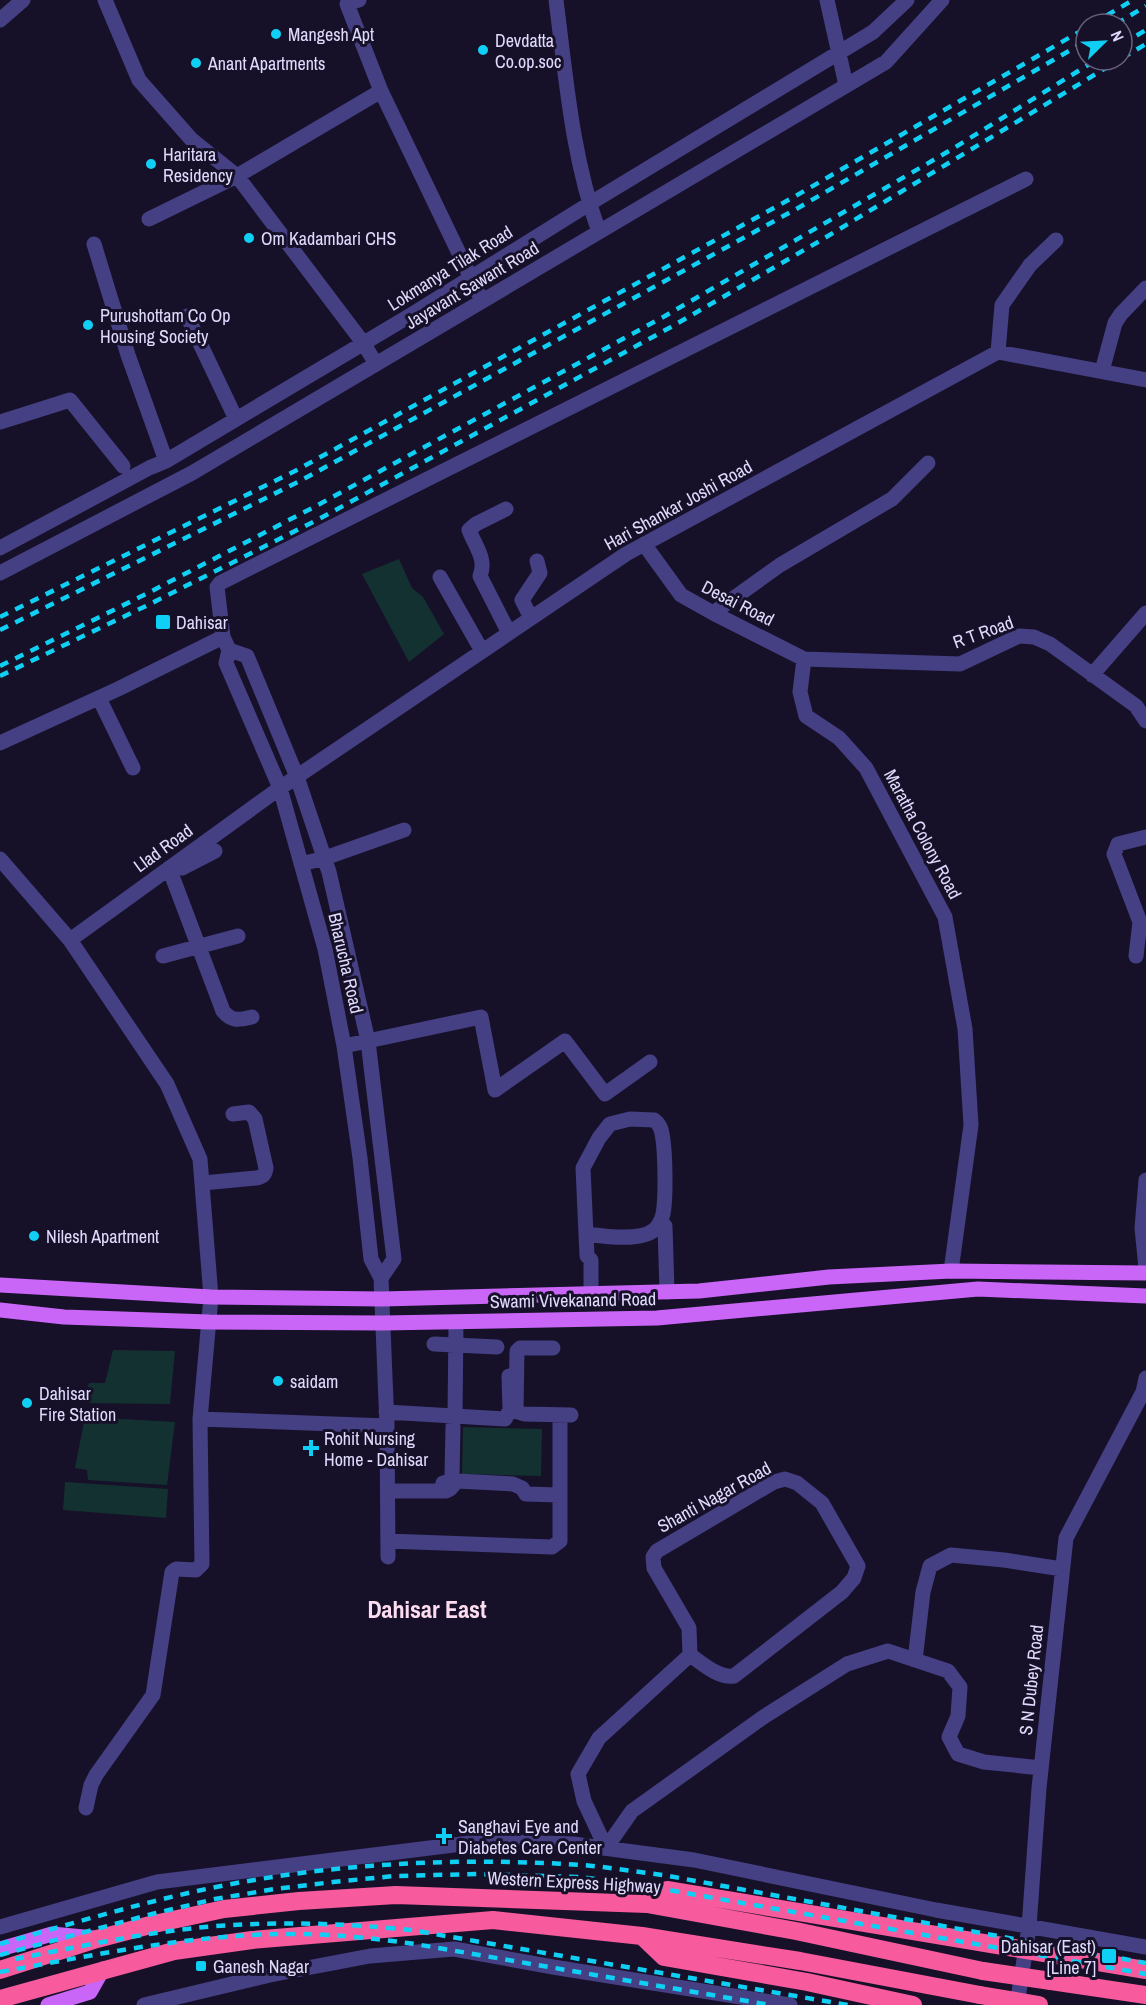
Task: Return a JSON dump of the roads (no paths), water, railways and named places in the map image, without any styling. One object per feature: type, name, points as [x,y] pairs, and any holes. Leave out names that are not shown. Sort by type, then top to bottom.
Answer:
[{"type":"highway","points":[[647,1904],[667,1890],[1146,1970]]},
{"type":"highway","name":"Western Express Highway","points":[[0,1970],[97,1939],[154,1924],[224,1910],[299,1901],[396,1895],[647,1904],[796,1931],[983,1971],[1146,1995]]},
{"type":"highway","points":[[0,1999],[174,1951],[252,1940],[493,1920],[642,1936],[800,1961],[1040,2005]]},
{"type":"highway","points":[[642,1936],[664,1957],[807,1982],[913,2005]]},
{"type":"main road","name":"Swami Vivekanand Road","points":[[0,1285],[211,1297],[382,1299],[699,1291],[829,1276],[951,1271],[1146,1273]]},
{"type":"main road","name":"Swami Vivekanand Road","points":[[0,1311],[71,1318],[383,1323],[657,1318],[978,1289],[1146,1296]]},
{"type":"main road","points":[[0,1949],[52,1934],[97,1939]]},
{"type":"main road","points":[[48,2005],[90,1992],[103,1970]]},
{"type":"street","points":[[0,20],[23,0]]},
{"type":"street","points":[[105,0],[139,80],[191,139],[237,176],[364,344],[376,364]]},
{"type":"street","points":[[556,0],[572,127],[589,204],[599,232]]},
{"type":"street","points":[[827,0],[846,85]]},
{"type":"street","name":"Lokmanya Tilak Road","points":[[0,548],[166,461],[364,344],[873,32],[907,0]]},
{"type":"street","name":"Jayavant Sawant Road","points":[[0,573],[192,473],[886,62],[942,0]]},
{"type":"street","points":[[350,1],[381,91],[482,301]]},
{"type":"street","points":[[149,219],[237,176],[381,91]]},
{"type":"street","name":"Bharucha Road","points":[[388,1557],[387,1419],[381,1278],[371,1259],[344,1046],[325,949],[280,788],[226,663],[226,643],[217,587],[220,583],[1026,179]]},
{"type":"street","points":[[1056,240],[1030,265],[1002,305],[998,352],[1146,380]]},
{"type":"street","points":[[94,244],[128,355],[166,461]]},
{"type":"street","points":[[1102,370],[1115,323],[1146,288]]},
{"type":"street","points":[[187,316],[236,419]]},
{"type":"street","name":"Hari Shankar Joshi Road","points":[[280,788],[644,543],[998,352]]},
{"type":"street","points":[[0,422],[70,400],[123,466]]},
{"type":"street","points":[[713,613],[780,565],[892,499],[928,463]]},
{"type":"street","points":[[506,509],[476,524],[470,530],[484,568],[480,576],[509,633]]},
{"type":"street","name":"Desai Road","points":[[644,543],[681,595],[804,659]]},
{"type":"street","points":[[495,604],[522,600],[540,573],[537,561]]},
{"type":"street","points":[[440,577],[482,651]]},
{"type":"street","points":[[522,600],[531,618]]},
{"type":"street","points":[[1092,675],[1146,613]]},
{"type":"street","name":"R T Road","points":[[804,659],[960,664],[1019,636],[1034,637],[1050,644],[1136,706],[1146,721]]},
{"type":"street","points":[[0,743],[226,643],[247,656],[297,777],[325,858],[368,1041],[394,1259],[381,1278]]},
{"type":"street","name":"Maratha Colony Road","points":[[804,659],[800,692],[806,716],[839,738],[866,768],[945,917],[965,1029],[971,1125],[951,1271]]},
{"type":"street","points":[[99,698],[133,768]]},
{"type":"street","name":"Llad Road","points":[[70,940],[170,871],[280,788]]},
{"type":"street","points":[[301,864],[325,858],[404,830]]},
{"type":"street","points":[[1136,956],[1140,922],[1114,854],[1118,844],[1146,837]]},
{"type":"street","points":[[215,852],[170,871],[223,1011],[228,1018],[237,1021],[252,1017]]},
{"type":"street","points":[[0,859],[70,940],[167,1084],[200,1159],[211,1297],[200,1419],[202,1564],[196,1570],[177,1569],[172,1572],[153,1695],[96,1775],[91,1785],[86,1808]]},
{"type":"street","points":[[164,956],[238,936]]},
{"type":"street","points":[[344,1046],[481,1017],[495,1090],[566,1041],[605,1094],[650,1062]]},
{"type":"street","points":[[202,1183],[256,1178],[265,1174],[266,1168],[255,1119],[249,1112],[233,1114]]},
{"type":"street","points":[[585,1234],[618,1237],[644,1235],[658,1226],[663,1216],[665,1197],[663,1139],[661,1128],[654,1120],[630,1119],[610,1124],[599,1138],[584,1168],[585,1234],[587,1256],[583,1260],[587,1293]]},
{"type":"street","points":[[1146,1180],[1142,1228],[1146,1268]]},
{"type":"street","points":[[665,1226],[667,1292]]},
{"type":"street","points":[[428,1491],[433,1485],[451,1481],[456,1322]]},
{"type":"street","points":[[434,1344],[497,1347]]},
{"type":"street","points":[[388,1541],[552,1547],[560,1541],[560,1495],[565,1415],[524,1414],[516,1408],[517,1351],[520,1348],[553,1348]]},
{"type":"street","points":[[200,1419],[454,1421],[505,1419],[510,1410],[508,1376]]},
{"type":"street","name":"S N Dubey Road","points":[[1017,2005],[1029,1927],[1041,1768],[1066,1538],[1143,1392],[1146,1378]]},
{"type":"street","name":"Shanti Nagar Road","points":[[785,1479],[797,1484],[822,1503],[858,1566],[854,1578],[842,1592],[734,1676],[726,1677],[690,1655],[689,1628],[654,1568],[653,1557],[657,1551],[774,1482],[785,1479]]},
{"type":"street","points":[[387,1491],[446,1491],[457,1481],[513,1484],[522,1488],[525,1494],[560,1495]]},
{"type":"street","points":[[915,1660],[922,1592],[930,1566],[951,1555],[1062,1569]]},
{"type":"street","points":[[606,1848],[632,1811],[762,1718],[847,1664],[888,1651],[948,1671],[960,1687],[958,1716],[949,1737],[958,1754],[984,1762],[1041,1768]]},
{"type":"street","points":[[606,1848],[584,1801],[578,1774],[599,1738],[690,1655]]},
{"type":"street","points":[[0,1927],[157,1882],[486,1842],[573,1844],[694,1860],[936,1910],[1146,1947]]},
{"type":"street","points":[[144,2005],[175,2001],[270,1975],[370,1956],[454,1949],[765,2003],[790,2005]]},
{"type":"railway","points":[[1112,12],[1133,0]]},
{"type":"railway","points":[[1134,13],[1146,6]]},
{"type":"railway","points":[[1134,37],[1146,30]]},
{"type":"railway","points":[[0,617],[295,471],[792,198],[1074,35]]},
{"type":"railway","points":[[1134,51],[1146,44]]},
{"type":"railway","points":[[0,630],[300,481],[798,208],[1074,48]]},
{"type":"railway","points":[[0,666],[316,506],[665,316],[949,151],[1077,72]]},
{"type":"railway","points":[[0,676],[319,519],[671,327],[818,242],[1099,72]]},
{"type":"railway","points":[[0,1944],[158,1900],[257,1880],[396,1864],[489,1862],[582,1865],[663,1875],[1146,1963]]},
{"type":"railway","points":[[0,1955],[215,1899],[275,1889],[395,1876],[478,1874],[582,1877],[663,1889],[1146,1974]]},
{"type":"railway","points":[[15,1959],[133,1937],[205,1927],[282,1923],[359,1926],[411,1930],[848,2005]]},
{"type":"railway","points":[[0,1972],[190,1940],[267,1934],[305,1934],[360,1937],[415,1944],[770,2005]]},
{"type":"place","name":"Mangesh Apt","points":[[276,34]]},
{"type":"place","name":"Devdatta Co.op.soc","points":[[483,50]]},
{"type":"place","name":"Anant Apartments","points":[[196,63]]},
{"type":"place","name":"Haritara Residency","points":[[151,164]]},
{"type":"place","name":"Om Kadambari CHS","points":[[249,238]]},
{"type":"place","name":"Purushottam Co Op Housing Society","points":[[88,325]]},
{"type":"place","name":"Dahisar","points":[[163,622]]},
{"type":"place","name":"Nilesh Apartment","points":[[34,1236]]},
{"type":"place","name":"saidam","points":[[278,1381]]},
{"type":"place","name":"Dahisar Fire Station","points":[[27,1403]]},
{"type":"place","name":"Rohit Nursing Home - Dahisar","points":[[311,1448]]},
{"type":"place","name":"Sanghavi Eye and Diabetes Care Center","points":[[444,1836]]},
{"type":"place","name":"Dahisar (East) [Line 7]","points":[[1109,1956]]},
{"type":"place","name":"Ganesh Nagar","points":[[201,1966]]},
{"type":"district","name":"Dahisar East","points":[[427,1609]]}]
